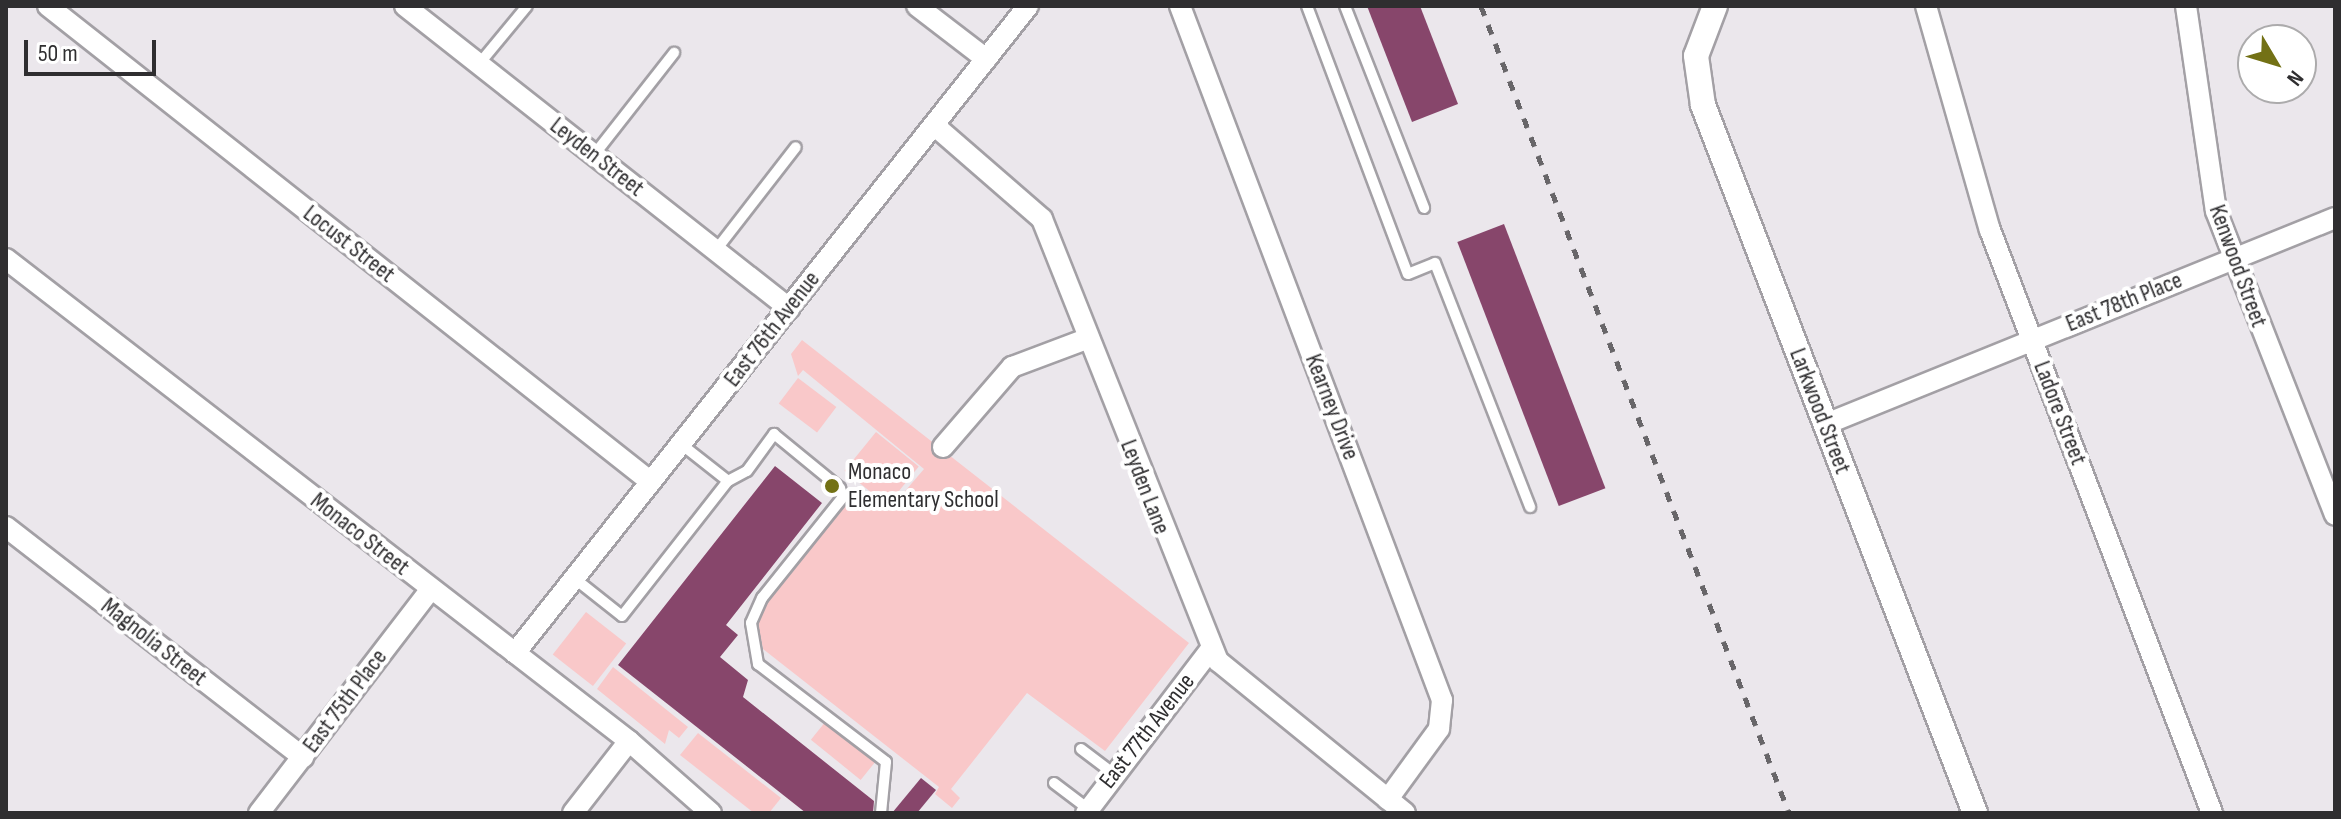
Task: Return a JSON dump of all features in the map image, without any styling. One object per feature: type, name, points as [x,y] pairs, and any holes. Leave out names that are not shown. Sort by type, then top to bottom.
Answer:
[{"type":"street","name":"Locust Street","points":[[48,6],[651,482]]},
{"type":"street","name":"Leyden Street","points":[[405,6],[789,308]]},
{"type":"street","points":[[917,6],[986,59]]},
{"type":"street","name":"East 76th Avenue","points":[[515,653],[1028,6]]},
{"type":"street","name":"Kearney Drive","points":[[1180,6],[1442,700],[1439,729],[1388,799]]},
{"type":"street","name":"Larkwood Street","points":[[1715,6],[1696,56],[1696,80],[1975,813]]},
{"type":"street","name":"Ladore Street","points":[[1926,6],[1990,230],[2212,813]]},
{"type":"street","name":"Kenwood Street","points":[[2186,6],[2208,186],[2232,258],[2335,514]]},
{"type":"street","name":"Leyden Lane","points":[[934,125],[1042,219],[1211,649],[1256,696],[1405,813]]},
{"type":"street","name":"East 78th Place","points":[[1826,424],[2335,218]]},
{"type":"street","name":"Monaco Street","points":[[6,259],[629,741],[711,813]]},
{"type":"street","points":[[943,447],[1012,367],[1089,338]]},
{"type":"street","name":"Magnolia Street","points":[[6,527],[303,757]]},
{"type":"street","name":"East 75th Place","points":[[259,813],[431,589]]},
{"type":"street","name":"East 77th Avenue","points":[[1086,811],[1211,649]]},
{"type":"street","points":[[573,813],[629,741]]},
{"type":"lane","points":[[479,64],[527,6]]},
{"type":"lane","points":[[1307,6],[1408,274],[1435,263],[1530,507]]},
{"type":"lane","points":[[1345,6],[1424,208]]},
{"type":"lane","points":[[594,155],[674,53]]},
{"type":"lane","points":[[716,250],[796,147]]},
{"type":"lane","points":[[574,578],[622,616],[728,481],[747,471],[774,434],[840,488],[843,497],[762,598],[751,623],[758,664],[886,762],[881,813]]},
{"type":"lane","points":[[681,444],[728,481]]},
{"type":"lane","points":[[1081,749],[1114,774]]},
{"type":"lane","points":[[1054,783],[1086,811]]},
{"type":"shaded area","points":[[802,340],[1189,643],[1105,751],[1027,693],[951,789],[960,798],[952,808],[935,794],[939,787],[763,649],[758,625],[769,592],[858,489],[888,511],[924,469],[803,370],[798,376],[791,354]]},
{"type":"shaded area","points":[[798,378],[836,407],[817,432],[779,404]]},
{"type":"shaded area","points":[[876,432],[919,467],[887,505],[845,471]]},
{"type":"shaded area","points":[[586,612],[626,643],[593,686],[553,655]]},
{"type":"shaded area","points":[[613,667],[688,727],[679,738],[669,730],[665,744],[597,689]]},
{"type":"shaded area","points":[[826,721],[876,761],[861,780],[811,740]]},
{"type":"shaded area","points":[[698,733],[781,798],[769,813],[754,813],[680,755]]},
{"type":"building","points":[[1367,6],[1420,6],[1458,104],[1412,122]]},
{"type":"building","points":[[1504,224],[1605,488],[1559,506],[1457,242]]},
{"type":"building","points":[[775,466],[822,503],[726,625],[738,635],[720,657],[748,680],[743,697],[874,801],[873,813],[806,813],[618,665]]},
{"type":"building","points":[[921,778],[936,790],[917,813],[892,813]]},
{"type":"railway","points":[[1481,6],[1789,813]]},
{"type":"place","name":"Monaco Elementary School","points":[[832,486]]}]
